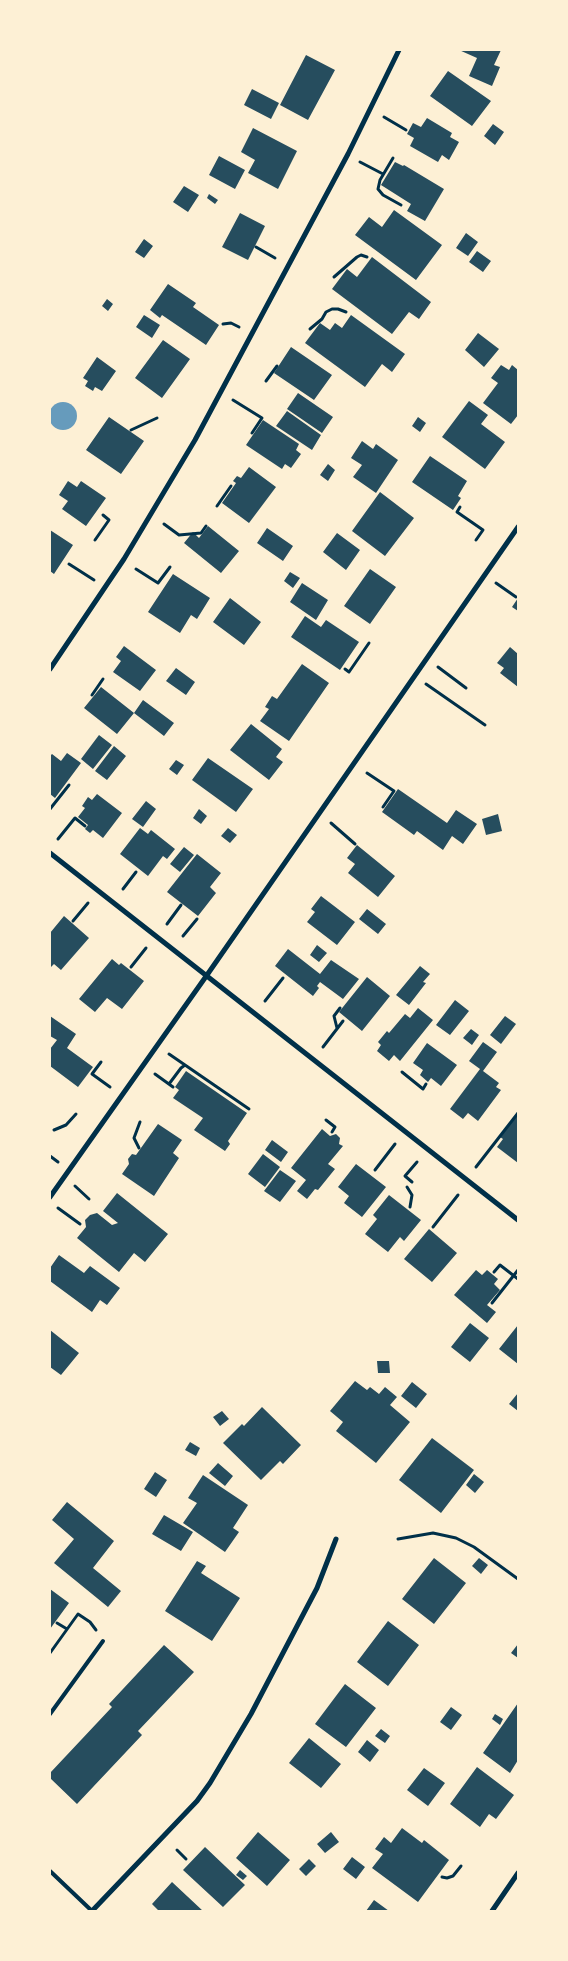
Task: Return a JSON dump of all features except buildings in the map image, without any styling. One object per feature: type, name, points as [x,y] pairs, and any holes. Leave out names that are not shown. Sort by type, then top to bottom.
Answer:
[{"type":"street","points":[[50,669],[105,588],[195,440],[348,154],[399,50]]},
{"type":"street","points":[[50,1197],[207,975],[518,527]]},
{"type":"street","points":[[50,852],[518,1220]]},
{"type":"street","points":[[92,1911],[197,1801],[210,1783],[250,1715],[317,1588],[336,1539]]},
{"type":"street","points":[[492,1911],[518,1873]]},
{"type":"lane","points":[[50,1714],[104,1641]]},
{"type":"lane","points":[[50,1871],[92,1911]]},
{"type":"path","points":[[384,117],[406,130]]},
{"type":"path","points":[[393,158],[378,186],[379,192],[401,205]]},
{"type":"path","points":[[360,162],[383,174]]},
{"type":"path","points":[[256,247],[288,265]]},
{"type":"path","points":[[334,277],[357,257],[361,255],[367,257]]},
{"type":"path","points":[[310,329],[322,319],[326,312],[332,309],[338,308],[346,312]]},
{"type":"path","points":[[266,381],[277,366]]},
{"type":"path","points":[[233,400],[262,418],[252,433]]},
{"type":"path","points":[[131,430],[157,418]]},
{"type":"path","points":[[217,506],[231,486]]},
{"type":"path","points":[[460,507],[457,512],[483,530],[476,540]]},
{"type":"path","points":[[95,540],[109,520],[103,515]]},
{"type":"path","points":[[164,524],[179,535],[201,532],[206,526]]},
{"type":"path","points":[[69,564],[105,588]]},
{"type":"path","points":[[136,569],[158,584],[170,566]]},
{"type":"path","points":[[496,582],[516,597]]},
{"type":"path","points":[[345,669],[350,672],[369,642]]},
{"type":"path","points":[[437,666],[466,688]]},
{"type":"path","points":[[92,695],[103,680]]},
{"type":"path","points":[[425,684],[485,725]]},
{"type":"path","points":[[364,771],[394,791],[383,807]]},
{"type":"path","points":[[50,809],[69,786]]},
{"type":"path","points":[[58,839],[74,818],[86,826]]},
{"type":"path","points":[[329,821],[355,844]]},
{"type":"path","points":[[123,889],[136,872]]},
{"type":"path","points":[[73,921],[88,903]]},
{"type":"path","points":[[167,924],[181,906]]},
{"type":"path","points":[[184,936],[197,918]]},
{"type":"path","points":[[131,967],[146,948]]},
{"type":"path","points":[[265,1001],[283,978]]},
{"type":"path","points":[[337,1029],[334,1016],[340,1008]]},
{"type":"path","points":[[323,1047],[343,1021]]},
{"type":"path","points":[[168,1053],[249,1109]]},
{"type":"path","points":[[101,1062],[92,1074],[111,1087]]},
{"type":"path","points":[[169,1084],[185,1066]]},
{"type":"path","points":[[402,1072],[423,1089],[426,1084]]},
{"type":"path","points":[[154,1073],[173,1087]]},
{"type":"path","points":[[476,1167],[518,1113]]},
{"type":"path","points":[[54,1130],[66,1125],[76,1114]]},
{"type":"path","points":[[326,1120],[335,1127],[332,1132]]},
{"type":"path","points":[[140,1122],[134,1138],[140,1148]]},
{"type":"path","points":[[375,1170],[395,1144]]},
{"type":"path","points":[[50,1156],[58,1162]]},
{"type":"path","points":[[412,1182],[405,1176],[417,1162]]},
{"type":"path","points":[[74,1185],[89,1199]]},
{"type":"path","points":[[407,1188],[412,1195],[410,1206]]},
{"type":"path","points":[[432,1227],[458,1195]]},
{"type":"path","points":[[58,1208],[80,1224]]},
{"type":"path","points":[[494,1272],[500,1265],[518,1279]]},
{"type":"path","points":[[492,1304],[518,1270]]},
{"type":"path","points":[[398,1539],[433,1533],[456,1538],[474,1547],[518,1578]]},
{"type":"path","points":[[50,1653],[78,1614],[90,1622],[104,1641]]},
{"type":"path","points":[[57,1623],[67,1630]]},
{"type":"path","points":[[50,1644],[54,1647]]},
{"type":"path","points":[[177,1850],[186,1859]]},
{"type":"path","points":[[442,1877],[453,1876],[461,1866]]},
{"type":"water","points":[[63,402],[73,406],[77,416],[73,426],[63,430],[53,426],[49,416],[53,406]]}]
